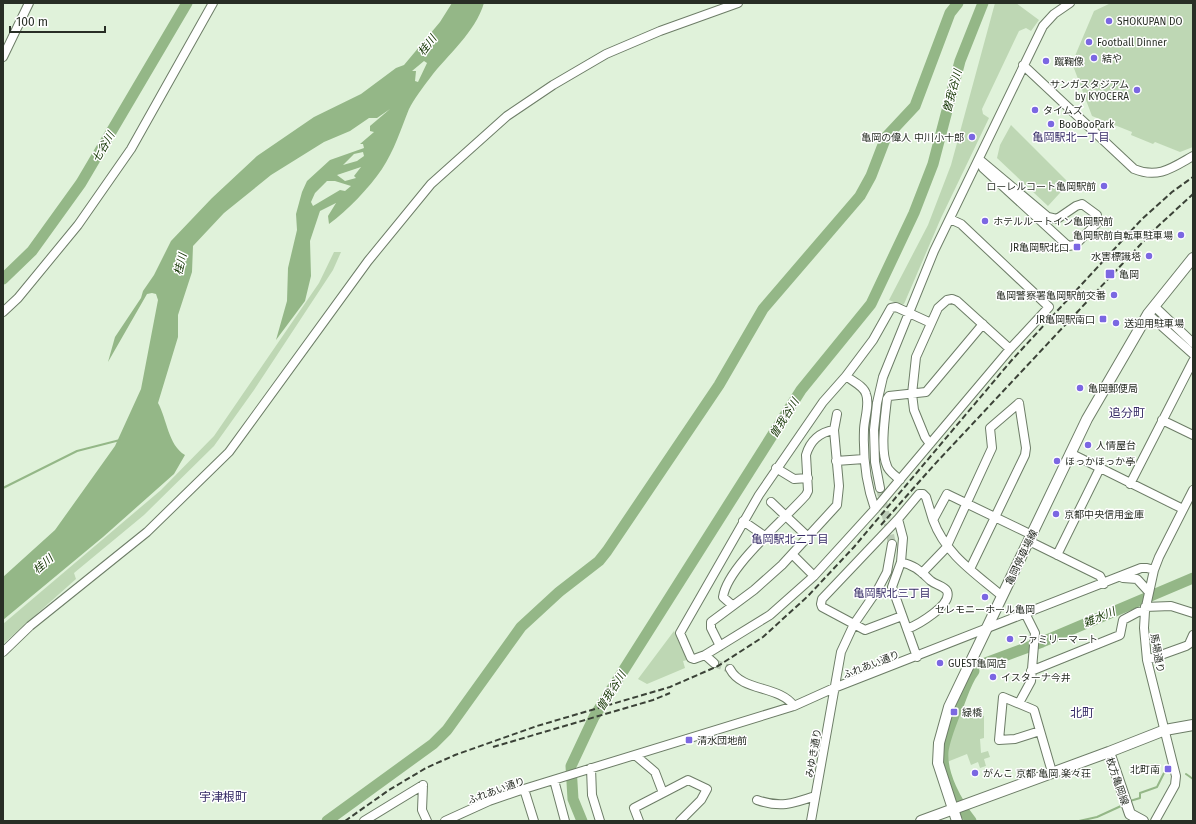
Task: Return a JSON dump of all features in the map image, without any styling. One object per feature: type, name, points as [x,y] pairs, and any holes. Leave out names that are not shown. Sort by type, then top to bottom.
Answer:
[{"type":"main road","name":"亀岡停車場線","points":[[957,821],[959,808],[940,774],[938,763],[939,743],[949,707],[984,631],[1031,538],[1087,419],[1151,310],[1193,258]]},
{"type":"main road","points":[[1109,752],[1165,730],[1192,726]]},
{"type":"main road","name":"枚方亀岡線","points":[[921,821],[1109,752],[1130,814],[1143,821]]},
{"type":"street","points":[[3,57],[29,3]]},
{"type":"street","points":[[3,312],[18,298],[78,225],[131,149],[213,3]]},
{"type":"street","points":[[3,652],[30,626],[147,532],[229,452],[368,260],[431,184],[507,116],[554,85],[606,54],[660,31],[738,3]]},
{"type":"street","points":[[880,488],[875,462],[877,403],[883,377],[908,313],[978,159],[1043,26],[1054,14],[1070,3]]},
{"type":"street","points":[[1023,65],[1134,169],[1148,174],[1161,173],[1193,156]]},
{"type":"street","points":[[978,159],[1048,217],[1057,219],[1076,206],[1082,204],[1097,215],[1097,223],[1075,245],[1068,246],[983,168],[978,159]]},
{"type":"street","points":[[931,323],[896,307],[891,308],[873,340],[846,376],[823,402],[776,468],[743,521],[680,633],[691,658],[694,659],[720,646],[770,615],[814,576],[875,509],[1049,305],[961,224],[950,219]]},
{"type":"street","points":[[930,444],[925,437],[914,410],[912,394],[916,357],[941,303],[952,299],[957,301],[1010,349]]},
{"type":"street","points":[[1151,310],[1193,343]]},
{"type":"street","points":[[1151,310],[1193,354]]},
{"type":"street","points":[[900,480],[887,468],[885,460],[884,429],[887,399],[890,396],[926,392],[983,324]]},
{"type":"street","points":[[1130,484],[1193,361]]},
{"type":"street","points":[[846,376],[864,390],[867,396],[864,429],[864,459],[870,495],[875,509]]},
{"type":"street","points":[[922,573],[946,548],[992,448],[990,428],[1019,403],[1026,448],[1025,455],[970,569]]},
{"type":"street","points":[[720,646],[711,628],[711,622],[754,590],[792,554],[837,504],[839,486],[834,430],[837,414]]},
{"type":"street","points":[[1162,420],[1193,435]]},
{"type":"street","points":[[732,605],[723,597],[724,590],[738,565],[806,495],[808,492],[807,451],[818,435],[823,432],[834,430]]},
{"type":"street","points":[[1070,453],[1183,510]]},
{"type":"street","points":[[836,461],[864,459]]},
{"type":"street","points":[[776,468],[794,479],[808,478]]},
{"type":"street","points":[[1057,555],[1100,468]]},
{"type":"street","name":"馬場通り","points":[[1155,821],[1175,785],[1176,776],[1147,660],[1144,628],[1145,608],[1154,570],[1193,490]]},
{"type":"street","points":[[902,616],[865,630],[822,607],[821,604],[822,599],[898,519],[919,494],[923,494],[926,497],[937,533],[946,548],[1002,596]]},
{"type":"street","points":[[932,520],[947,494],[995,518],[1031,538],[1057,555],[1100,576],[1104,584]]},
{"type":"street","points":[[771,502],[808,537]]},
{"type":"street","points":[[898,519],[903,538],[901,562],[892,587],[916,657]]},
{"type":"street","points":[[743,521],[766,537]]},
{"type":"street","name":"みゆき通り","points":[[812,821],[841,652],[854,624],[878,589],[887,572],[892,544]]},
{"type":"street","points":[[792,554],[814,576]]},
{"type":"street","points":[[901,562],[917,567],[934,584],[945,589],[948,593],[947,598],[928,619],[907,629]]},
{"type":"street","name":"ふれあい通り","points":[[445,821],[489,801],[794,706],[834,688],[1026,615],[1141,568],[1154,570]]},
{"type":"street","points":[[1120,577],[1137,579],[1148,593]]},
{"type":"street","points":[[1031,671],[1120,635],[1122,620],[1145,608],[1171,606],[1193,613]]},
{"type":"street","points":[[1018,703],[1031,681],[1034,648],[1035,634],[1026,615]]},
{"type":"street","points":[[1147,660],[1186,646],[1189,644],[1193,635]]},
{"type":"street","points":[[705,654],[714,663]]},
{"type":"street","points":[[730,669],[737,678],[790,700],[794,706]]},
{"type":"street","points":[[1040,731],[1015,739],[999,740],[1003,697],[1034,710],[1052,772]]},
{"type":"street","points":[[635,755],[655,772],[663,793]]},
{"type":"street","points":[[591,768],[592,794],[600,821]]},
{"type":"street","points":[[554,780],[565,821]]},
{"type":"street","points":[[639,821],[634,808],[688,780],[707,789],[701,800],[680,821]]},
{"type":"street","points":[[364,821],[423,785],[422,810],[427,821]]},
{"type":"street","points":[[524,790],[531,820]]},
{"type":"street","points":[[757,800],[771,805],[784,806],[816,796]]},
{"type":"shaded area","points":[[995,3],[1016,3],[1039,20],[1031,31],[1026,28],[1019,31],[982,109],[983,114],[989,118],[941,218],[904,304],[901,305],[889,300],[928,225],[951,165]]},
{"type":"shaded area","name":"サンガスタジアム by KYOCERA","points":[[1111,3],[1193,3],[1193,147],[1180,152],[1155,142],[1153,144],[1131,135],[1132,132],[1092,116],[1072,63],[1094,11]]},
{"type":"shaded area","points":[[1011,125],[1069,183],[1048,206],[997,158],[1000,145]]},
{"type":"shaded area","points":[[334,252],[341,252],[333,270],[254,390],[214,446],[144,515],[74,573],[76,579],[3,644],[3,624],[161,490],[214,436],[319,283]]},
{"type":"shaded area","points":[[674,631],[687,660],[683,661],[685,668],[647,684],[638,679]]},
{"type":"shaded area","points":[[968,711],[984,716],[984,738],[980,739],[981,753],[988,751],[990,757],[984,759],[986,766],[980,768],[978,762],[971,765],[967,754],[947,762],[947,744],[957,713]]},
{"type":"water","name":"桂川","points":[[452,3],[484,3],[480,14],[468,34],[437,69],[413,101],[390,155],[377,176],[351,205],[329,224],[328,216],[336,203],[320,211],[310,241],[311,276],[305,301],[276,340],[287,301],[288,268],[297,230],[296,214],[302,192],[307,181],[330,160],[364,148],[363,144],[360,144],[374,132],[370,131],[370,126],[390,109],[377,118],[369,118],[350,131],[324,142],[271,175],[224,213],[193,246],[192,272],[178,315],[178,337],[158,403],[171,438],[179,451],[185,455],[174,474],[103,537],[3,620],[3,577],[55,530],[115,446],[141,389],[158,300],[156,294],[147,294],[108,362],[115,337],[141,298],[143,291],[154,275],[171,241],[212,198],[257,156],[314,117],[361,94],[396,68],[404,65],[440,22]],"holes":[[[424,61],[427,63],[418,82],[415,81],[416,71],[412,71]],[[363,152],[364,156],[357,161],[343,165],[354,154]],[[361,167],[354,176],[356,178],[345,181],[337,175]],[[327,181],[335,181],[351,186],[345,191],[340,190],[313,206],[311,202],[315,193]]]},
{"type":"waterway","name":"七谷川","points":[[3,279],[32,251],[81,183],[187,3]]},
{"type":"waterway","points":[[327,821],[433,744],[447,730],[521,627],[559,592],[599,561],[607,551],[719,385],[763,309],[860,196],[871,176],[886,137],[915,106],[950,13],[958,3]]},
{"type":"waterway","name":"曽我谷川","points":[[582,821],[573,799],[571,766],[594,717],[801,390],[871,304],[914,213],[933,164],[960,61],[983,3]]},
{"type":"waterway","points":[[3,488],[77,451],[120,440]]},
{"type":"waterway","name":"雑水川","points":[[983,664],[1042,642],[1193,578]]},
{"type":"waterway","name":"雑水川","points":[[971,821],[960,806],[947,779],[943,760],[943,751],[947,735],[962,694],[974,671]]},
{"type":"waterway","points":[[1130,801],[1140,798],[1140,793],[1157,787],[1164,773],[1169,771]]},
{"type":"waterway","points":[[1186,774],[1193,779]]},
{"type":"waterway","points":[[1079,821],[1097,817],[1121,806]]},
{"type":"tunnel","points":[[880,488],[892,544]]},
{"type":"tunnel","points":[[714,663],[730,669]]},
{"type":"railway","points":[[345,821],[389,790],[426,768],[455,755],[537,726],[670,687],[718,666],[763,637],[808,596],[854,547],[1011,361],[1142,219],[1172,192],[1193,177]]},
{"type":"railway","points":[[881,525],[934,465],[1155,229],[1193,194]]},
{"type":"railway","points":[[493,747],[653,700],[670,693]]},
{"type":"place","name":"SHOKUPAN DO","points":[[1109,21]]},
{"type":"place","name":"Football Dinner","points":[[1089,42]]},
{"type":"place","name":"結や","points":[[1094,58]]},
{"type":"place","name":"蹴鞠像","points":[[1046,61]]},
{"type":"place","name":"サンガスタジアム by KYOCERA","points":[[1137,90]]},
{"type":"place","name":"タイムズ","points":[[1035,110]]},
{"type":"place","name":"BooBooPark","points":[[1051,124]]},
{"type":"place","name":"亀岡の偉人 中川小十郎","points":[[972,137]]},
{"type":"place","name":"ローレルコート亀岡駅前","points":[[1104,186]]},
{"type":"place","name":"ホテルルートイン亀岡駅前","points":[[985,221]]},
{"type":"place","name":"亀岡駅前自転車駐車場","points":[[1181,235]]},
{"type":"place","name":"JR亀岡駅北口","points":[[1077,247]]},
{"type":"place","name":"水害標識塔","points":[[1149,256]]},
{"type":"place","name":"亀岡","points":[[1110,274]]},
{"type":"place","name":"亀岡警察署亀岡駅前交番","points":[[1114,295]]},
{"type":"place","name":"JR亀岡駅南口","points":[[1103,319]]},
{"type":"place","name":"送迎用駐車場","points":[[1116,323]]},
{"type":"place","name":"亀岡郵便局","points":[[1080,388]]},
{"type":"place","name":"人情屋台","points":[[1088,445]]},
{"type":"place","name":"ほっかほっか亭","points":[[1057,461]]},
{"type":"place","name":"京都中央信用金庫","points":[[1056,514]]},
{"type":"place","name":"セレモニーホール亀岡","points":[[985,597]]},
{"type":"place","name":"ファミリーマート","points":[[1010,639]]},
{"type":"place","name":"GUEST亀岡店","points":[[940,663]]},
{"type":"place","name":"イスターナ今井","points":[[993,677]]},
{"type":"place","name":"緑橋","points":[[954,712]]},
{"type":"place","name":"清水団地前","points":[[689,740]]},
{"type":"place","name":"北町南","points":[[1168,769]]},
{"type":"place","name":"がんこ 京都 亀岡 楽々荘","points":[[975,773]]},
{"type":"district","name":"亀岡駅北一丁目","points":[[1071,137]]},
{"type":"district","name":"追分町","points":[[1127,413]]},
{"type":"district","name":"亀岡駅北二丁目","points":[[790,539]]},
{"type":"district","name":"亀岡駅北三丁目","points":[[892,593]]},
{"type":"district","name":"北町","points":[[1082,713]]},
{"type":"district","name":"宇津根町","points":[[223,797]]}]
